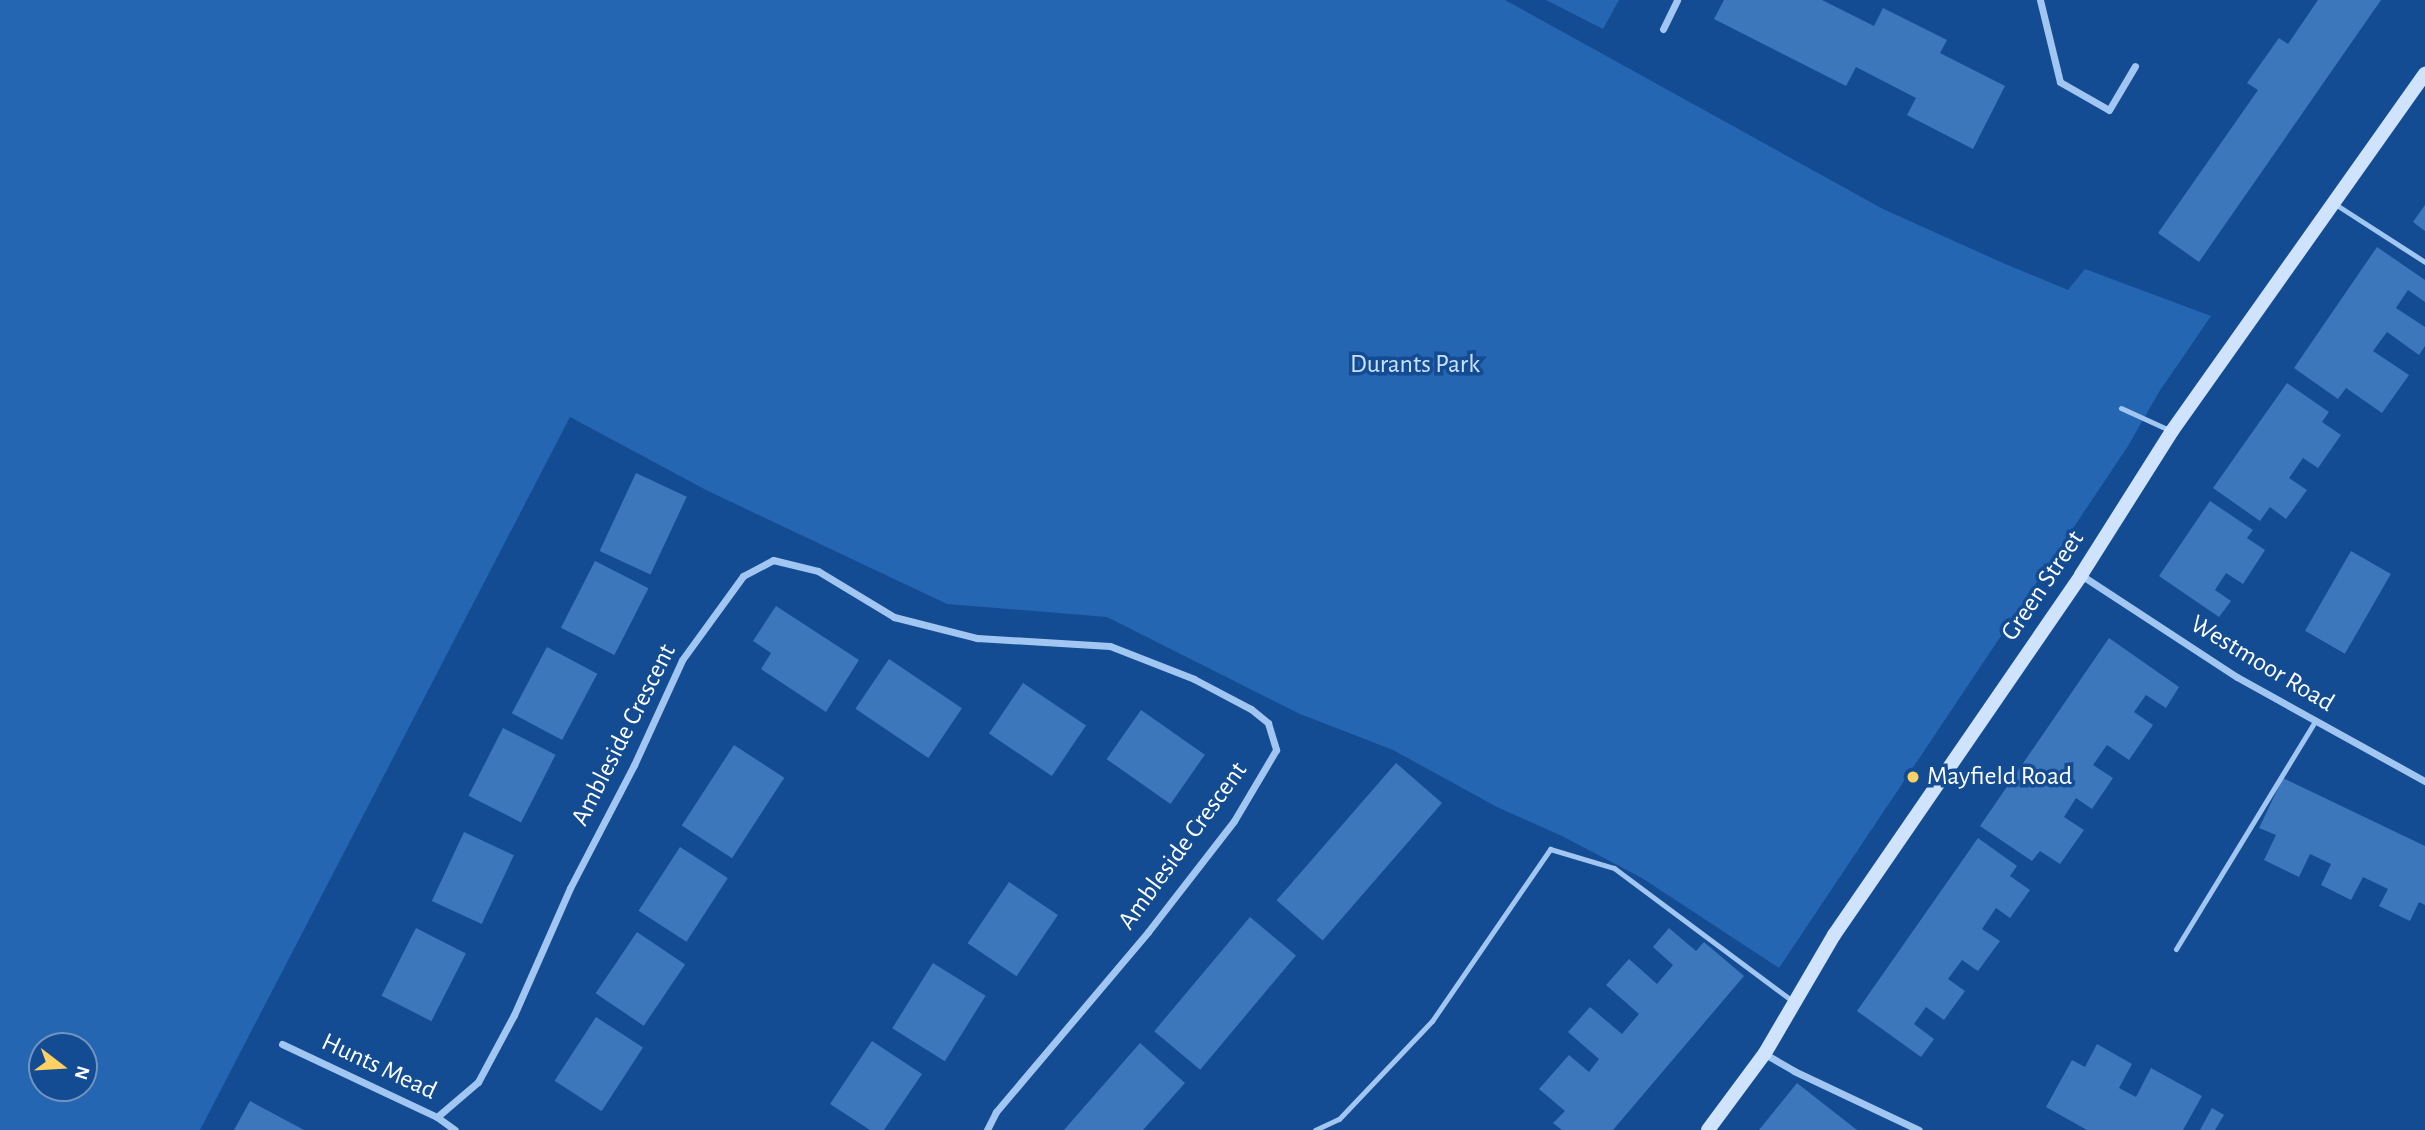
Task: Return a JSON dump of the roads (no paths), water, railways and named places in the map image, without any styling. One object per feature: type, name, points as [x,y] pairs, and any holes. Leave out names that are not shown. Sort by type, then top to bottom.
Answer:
[{"type":"street","points":[[1663,29],[1677,0]]},
{"type":"street","points":[[2040,0],[2060,82],[2109,110],[2136,66]]},
{"type":"street","name":"Green Street","points":[[1708,1130],[1765,1053],[1834,936],[2081,575],[2172,431],[2425,74]]},
{"type":"street","name":"Ambleside Crescent","points":[[437,1117],[478,1082],[514,1015],[570,888],[634,765],[682,660],[743,576],[773,560],[818,571],[894,617],[965,635],[1111,646],[1194,679],[1251,709],[1268,723],[1276,750],[1234,821],[1148,932],[996,1112],[987,1130]]},
{"type":"street","name":"Westmoor Road","points":[[2081,575],[2237,677],[2425,781]]},
{"type":"street","name":"Hunts Mead","points":[[282,1044],[437,1117],[455,1130]]},
{"type":"street","points":[[1765,1053],[1794,1071],[1919,1130]]},
{"type":"lane","points":[[2334,204],[2425,262]]},
{"type":"lane","points":[[2122,408],[2172,431]]},
{"type":"lane","points":[[2176,949],[2315,721]]},
{"type":"lane","points":[[1315,1130],[1339,1119],[1432,1021],[1550,849],[1615,868],[1796,1004]]},
{"type":"place","name":"Mayfield Road","points":[[1913,777]]},
{"type":"park label","name":"Durants Park","points":[[1415,365]]}]
